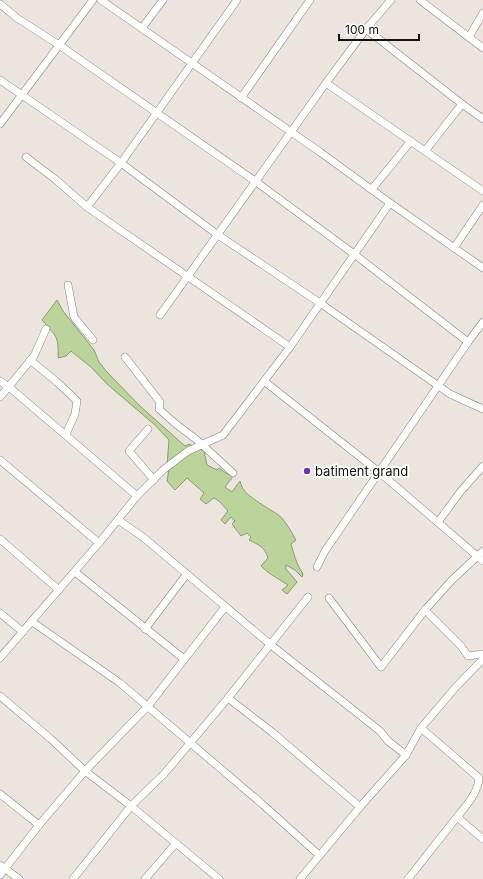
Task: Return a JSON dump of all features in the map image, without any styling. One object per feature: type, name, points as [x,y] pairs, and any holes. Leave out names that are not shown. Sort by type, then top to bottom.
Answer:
[{"type":"street","points":[[0,124],[93,0]]},
{"type":"street","points":[[101,0],[483,268]]},
{"type":"street","points":[[142,28],[163,0]]},
{"type":"street","points":[[87,207],[121,163],[237,0]]},
{"type":"street","points":[[241,98],[310,0]]},
{"type":"street","points":[[160,315],[326,83],[366,29],[391,0]]},
{"type":"street","points":[[420,0],[483,48]]},
{"type":"street","points":[[0,4],[17,18],[255,181],[354,254],[468,342]]},
{"type":"street","points":[[470,38],[483,13]]},
{"type":"street","points":[[366,29],[483,119]]},
{"type":"street","points":[[0,80],[121,163],[218,234],[320,303],[438,386],[450,394],[483,409]]},
{"type":"street","points":[[326,83],[483,191]]},
{"type":"street","points":[[425,151],[462,104]]},
{"type":"street","points":[[372,189],[411,141]]},
{"type":"street","points":[[26,157],[87,207],[290,347]]},
{"type":"street","points":[[0,658],[100,543],[137,496],[177,459],[188,451],[223,435],[290,347],[390,204]]},
{"type":"street","points":[[454,248],[483,205]]},
{"type":"street","points":[[68,285],[74,317],[93,340]]},
{"type":"street","points":[[318,567],[325,551],[483,322]]},
{"type":"street","points":[[0,397],[34,356],[46,329]]},
{"type":"street","points":[[125,357],[160,402],[159,409],[202,444],[233,473]]},
{"type":"street","points":[[30,360],[77,401],[75,414],[67,432]]},
{"type":"street","points":[[0,381],[137,496]]},
{"type":"street","points":[[264,381],[379,472],[481,556],[452,580],[425,610],[381,667],[329,598]]},
{"type":"street","points":[[148,429],[129,451],[154,480]]},
{"type":"street","points":[[0,460],[100,543]]},
{"type":"street","points":[[438,522],[483,466]]},
{"type":"street","points":[[118,520],[143,537],[186,575],[271,645],[380,731],[388,741],[406,755]]},
{"type":"street","points":[[0,539],[59,590]]},
{"type":"street","points":[[75,572],[184,659]]},
{"type":"street","points":[[145,629],[186,575]]},
{"type":"street","points":[[74,879],[131,806],[164,774],[228,698],[308,597]]},
{"type":"street","points":[[0,875],[2,867],[85,771],[148,706],[225,607]]},
{"type":"street","points":[[425,610],[461,646],[468,656],[483,654]]},
{"type":"street","points":[[0,613],[23,632]]},
{"type":"street","points":[[31,621],[108,674],[148,706],[319,855]]},
{"type":"street","points":[[304,878],[319,855],[406,755],[421,728],[455,688],[483,659]]},
{"type":"street","points":[[0,696],[51,739],[85,771],[131,806],[219,879]]},
{"type":"street","points":[[228,698],[272,732],[360,807]]},
{"type":"street","points":[[421,728],[478,778],[478,785]]},
{"type":"street","points":[[408,879],[474,795],[483,778]]},
{"type":"street","points":[[0,794],[39,825]]},
{"type":"street","points":[[457,817],[483,839]]},
{"type":"street","points":[[145,879],[176,843]]},
{"type":"street","points":[[2,867],[19,879]]},
{"type":"shaded area","points":[[57,300],[63,311],[94,350],[99,362],[106,371],[141,407],[185,446],[190,444],[192,448],[167,465],[169,440],[155,425],[107,384],[91,367],[71,351],[66,356],[58,358],[58,345],[56,337],[42,320]]},
{"type":"shaded area","points":[[198,448],[204,451],[207,465],[217,470],[219,468],[227,474],[234,475],[225,487],[232,492],[240,481],[246,493],[280,516],[290,530],[296,540],[291,544],[292,548],[297,563],[303,574],[302,577],[295,570],[286,565],[286,569],[297,582],[287,594],[282,590],[288,585],[261,566],[268,558],[263,549],[259,545],[249,540],[251,537],[247,533],[241,536],[232,524],[235,521],[231,517],[225,524],[221,520],[228,511],[219,501],[214,498],[206,504],[200,499],[204,493],[187,478],[175,490],[167,481],[169,469],[184,455]]},
{"type":"place","name":"batiment grand","points":[[307,471]]}]
